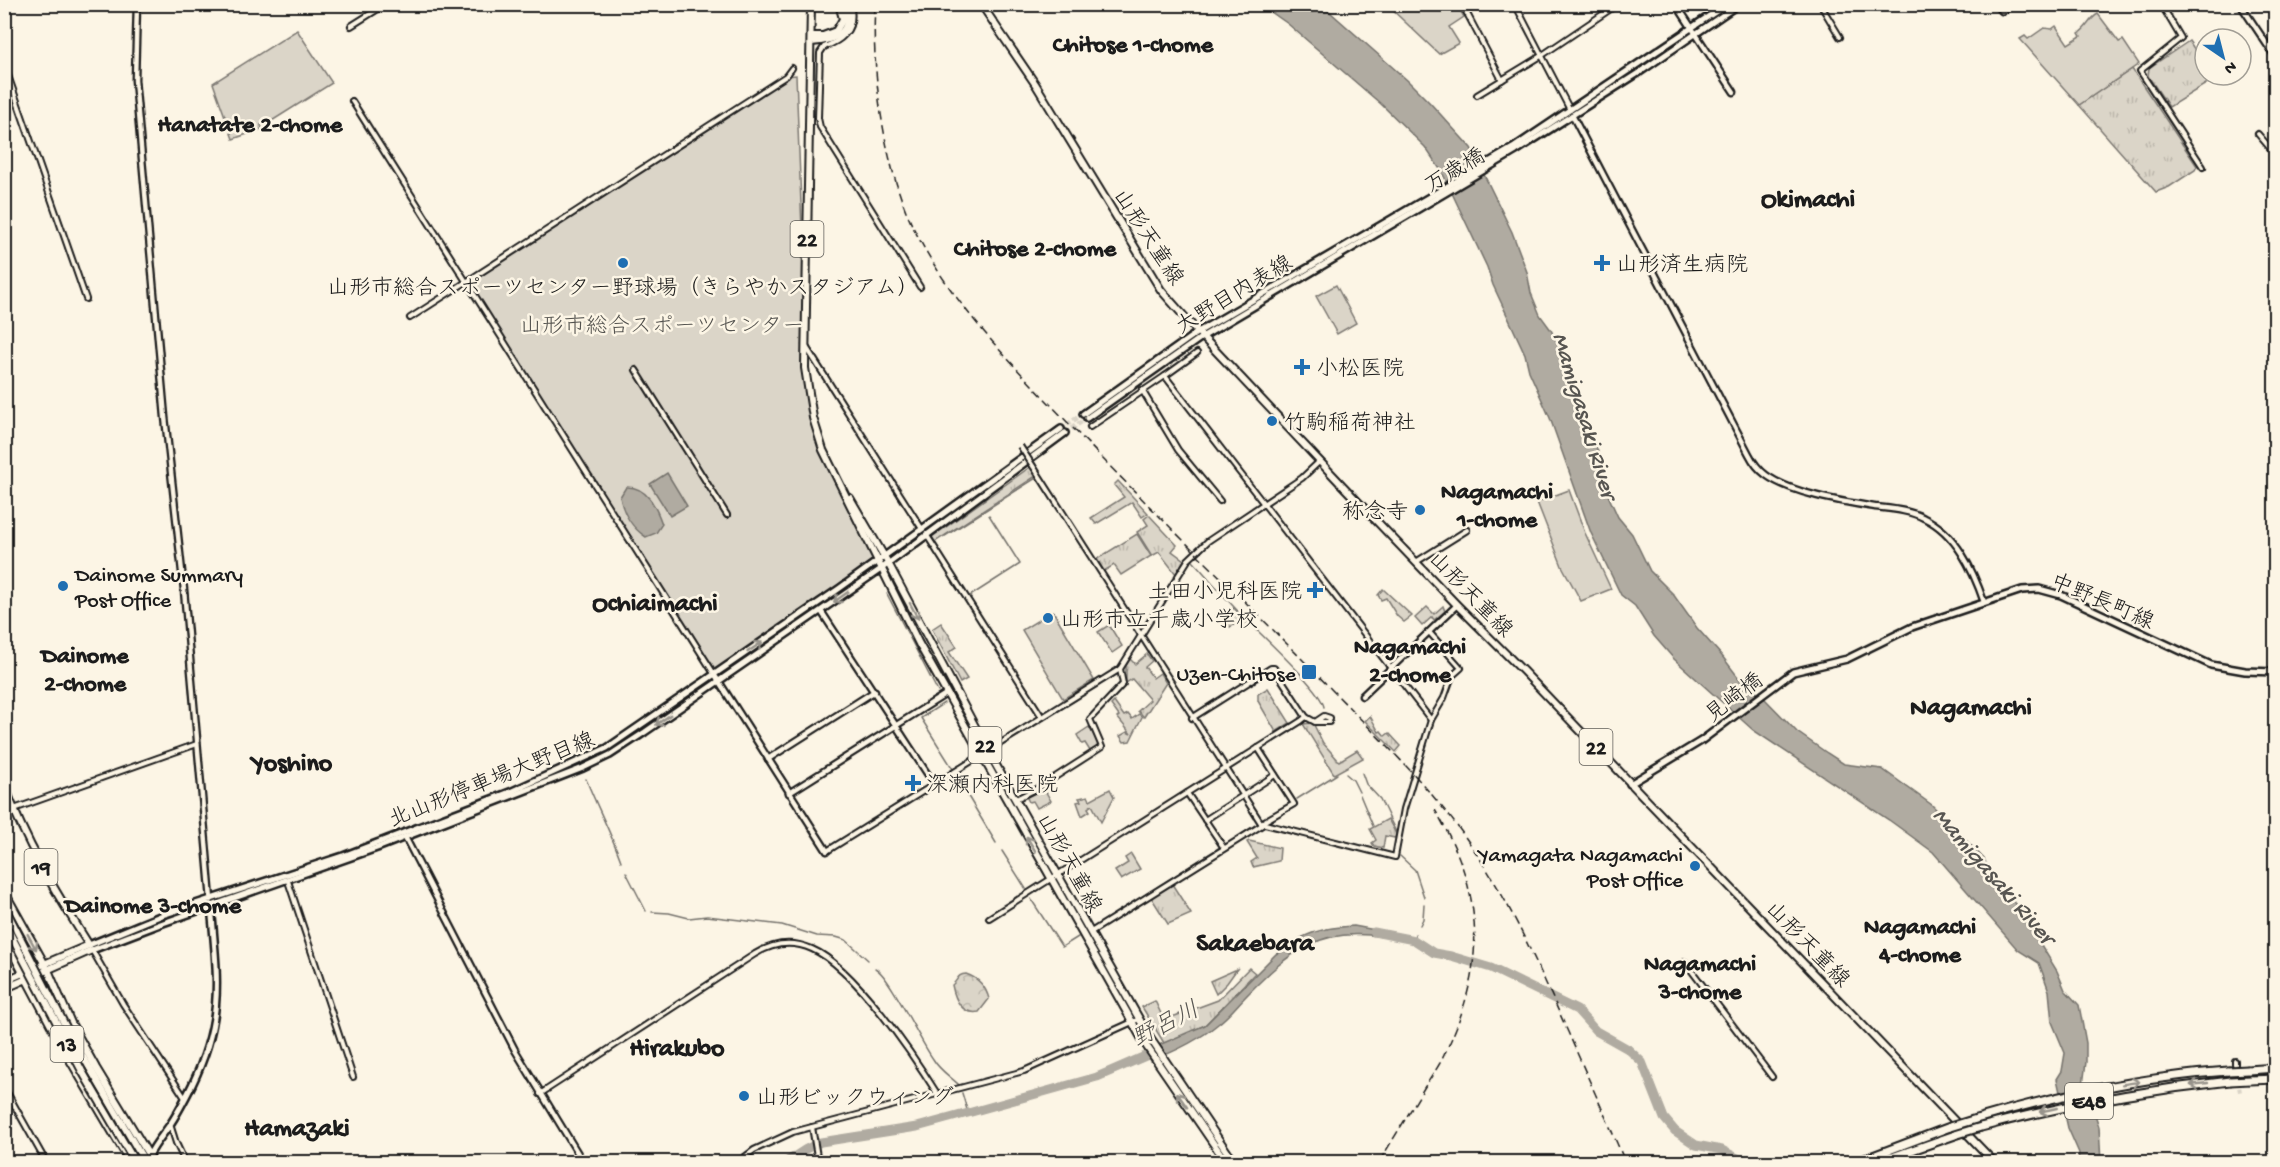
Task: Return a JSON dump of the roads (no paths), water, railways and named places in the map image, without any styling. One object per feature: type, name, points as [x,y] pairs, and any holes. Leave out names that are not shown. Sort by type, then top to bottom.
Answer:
[{"type":"highway","name":"E48","points":[[1857,1162],[1950,1127],[2012,1108],[2068,1095],[2164,1078],[2276,1068]]},
{"type":"highway","name":"E48","points":[[1878,1162],[1982,1126],[2073,1104],[2168,1088],[2230,1081],[2276,1079]]},
{"type":"main road","name":"山形天童線","points":[[811,4],[805,368],[811,409],[819,439],[879,565],[946,694],[1016,799],[1055,877]]},
{"type":"main road","points":[[811,39],[836,31],[843,18],[839,4]]},
{"type":"main road","points":[[811,39],[831,40],[841,33],[847,22],[845,4]]},
{"type":"main road","name":"山形天童線","points":[[981,4],[1036,85],[1150,274],[1200,335],[1994,1162]]},
{"type":"main road","points":[[1571,113],[1726,4]]},
{"type":"main road","points":[[1571,113],[1696,35],[1739,4]]},
{"type":"main road","name":"万歳橋","points":[[1407,213],[1514,150],[1571,113]]},
{"type":"main road","name":"大野目内表線","points":[[1085,416],[1200,335],[1407,213]]},
{"type":"main road","points":[[887,560],[1063,431]]},
{"type":"main road","name":"山形天童線","points":[[833,469],[887,560],[1021,827],[1090,933],[1136,1021]]},
{"type":"main road","name":"北山形停車場大野目線","points":[[211,903],[343,856],[510,792],[581,762],[637,729],[887,560]]},
{"type":"main road","name":"北山形停車場大野目線","points":[[211,903],[288,881],[583,768],[645,732],[821,610],[879,565]]},
{"type":"main road","name":"中野長町線","points":[[1784,678],[1793,672],[1846,659],[1912,627],[2022,590],[2047,591],[2070,599],[2211,665],[2245,671],[2276,672]]},
{"type":"main road","name":"見崎橋","points":[[1630,784],[1701,741],[1784,678]]},
{"type":"main road","name":"19","points":[[4,784],[13,809],[40,865],[90,947]]},
{"type":"main road","name":"22","points":[[1055,877],[1136,1021],[1143,1041],[1226,1162]]},
{"type":"main road","points":[[4,891],[46,967],[71,1023],[149,1160],[207,1051],[216,1011],[218,989],[211,903],[165,914],[46,967],[25,976],[4,989]]},
{"type":"main road","name":"13","points":[[4,906],[69,1033],[149,1160]]},
{"type":"main road","name":"13","points":[[4,922],[82,1071],[135,1162]]},
{"type":"main road","points":[[4,937],[69,1059],[130,1162]]},
{"type":"main road","points":[[4,981],[25,976]]},
{"type":"main road","name":"22","points":[[1136,1021],[1234,1162]]},
{"type":"street","points":[[136,4],[135,80],[165,417],[184,590],[211,903]]},
{"type":"street","points":[[351,26],[386,4]]},
{"type":"street","points":[[850,4],[851,25],[844,36],[837,42],[824,47],[820,53],[819,122],[920,287]]},
{"type":"street","points":[[1462,4],[1502,80]]},
{"type":"street","points":[[1515,4],[1749,454],[1760,471],[1777,481],[1811,493],[1857,504],[1899,510],[1925,518],[1944,533],[1961,552],[1974,573],[1984,602]]},
{"type":"street","points":[[1477,95],[1541,56],[1618,4]]},
{"type":"street","points":[[1676,4],[1734,92]]},
{"type":"street","points":[[1820,4],[1840,37]]},
{"type":"street","points":[[1996,4],[2002,11],[2006,11],[2015,4]]},
{"type":"street","points":[[2160,4],[2181,38],[2140,70],[2203,167]]},
{"type":"street","points":[[2240,4],[2276,58]]},
{"type":"street","points":[[4,64],[86,299]]},
{"type":"street","points":[[410,318],[786,76],[792,68]]},
{"type":"street","points":[[351,101],[826,851],[1120,669],[1188,560],[1208,541],[1302,478],[1321,461]]},
{"type":"street","points":[[2258,134],[2276,155]]},
{"type":"street","points":[[805,345],[1042,717]]},
{"type":"street","points":[[1090,427],[1197,353]]},
{"type":"street","points":[[636,370],[727,514]]},
{"type":"street","points":[[1165,376],[1431,720]]},
{"type":"street","points":[[1142,390],[1178,450],[1220,501]]},
{"type":"street","points":[[1020,446],[1192,718],[1262,824],[1395,857],[1407,799],[1431,720],[1444,698],[1452,676],[1461,668],[1428,632]]},
{"type":"street","points":[[1416,562],[1467,530]]},
{"type":"street","points":[[1362,696],[1457,605]]},
{"type":"street","points":[[821,610],[934,784]]},
{"type":"street","points":[[1192,718],[1270,668],[1274,668],[1306,717],[1315,722]]},
{"type":"street","points":[[1016,799],[1038,788],[1102,747],[1090,719],[1123,684],[1120,669]]},
{"type":"street","points":[[768,759],[875,691]]},
{"type":"street","points":[[789,793],[946,694]]},
{"type":"street","points":[[989,918],[1306,717]]},
{"type":"street","points":[[13,809],[197,744]]},
{"type":"street","points":[[1090,933],[1293,804],[1258,748]]},
{"type":"street","points":[[1205,820],[1275,775]]},
{"type":"street","points":[[1187,793],[1224,848]]},
{"type":"street","points":[[405,837],[540,1094],[583,1162]]},
{"type":"street","points":[[288,881],[353,1077]]},
{"type":"street","points":[[540,1094],[755,954],[780,943],[810,947],[828,958],[848,976],[900,1040],[938,1095]]},
{"type":"street","points":[[90,947],[123,1004],[184,1098]]},
{"type":"street","points":[[1685,962],[1772,1077]]},
{"type":"street","points":[[738,1162],[773,1140],[812,1127],[1024,1071],[1136,1021]]},
{"type":"street","points":[[4,1087],[46,1162]]},
{"type":"street","points":[[170,1124],[185,1162]]},
{"type":"street","points":[[812,1127],[818,1162]]},
{"type":"waterway","points":[[945,536],[1036,478]]},
{"type":"waterway","points":[[970,596],[1020,564],[989,515]]},
{"type":"waterway","points":[[1193,561],[1311,686],[1324,707]]},
{"type":"waterway","points":[[887,594],[938,692]]},
{"type":"waterway","points":[[944,703],[921,718],[953,769]]},
{"type":"waterway","points":[[1264,751],[1295,800]]},
{"type":"waterway","points":[[1362,773],[1366,784],[1380,799],[1396,832]]},
{"type":"waterway","points":[[1297,799],[1337,774]]},
{"type":"waterway","points":[[1346,774],[1353,780],[1359,792]]},
{"type":"waterway","points":[[957,778],[996,843]]},
{"type":"waterway","points":[[586,779],[621,861]]},
{"type":"waterway","points":[[1360,795],[1373,826]]},
{"type":"waterway","points":[[1270,823],[1391,853]]},
{"type":"waterway","points":[[1225,845],[1255,825]]},
{"type":"waterway","points":[[1134,902],[1220,847]]},
{"type":"waterway","points":[[1002,851],[1026,889]]},
{"type":"waterway","points":[[1400,856],[1415,870],[1424,897]]},
{"type":"waterway","points":[[626,872],[646,911]]},
{"type":"waterway","points":[[1031,899],[1062,947],[1078,937]]},
{"type":"waterway","points":[[1420,925],[1423,919],[1424,904]]},
{"type":"waterway","points":[[1096,926],[1129,906]]},
{"type":"waterway","points":[[652,912],[689,918],[707,916],[782,925],[817,936],[846,940],[868,960]]},
{"type":"waterway","name":"野呂川","points":[[1374,932],[1414,940],[1434,953],[1491,968],[1577,1010],[1596,1031],[1628,1049],[1642,1062],[1664,1118],[1675,1131],[1696,1145],[1722,1150],[1745,1162]]},
{"type":"waterway","name":"野呂川","points":[[1414,940],[1415,934]]},
{"type":"waterway","points":[[875,968],[889,983],[936,1063],[959,1085]]},
{"type":"waterway","name":"野呂川","points":[[786,1162],[821,1142],[917,1127],[1097,1077],[1157,1051]]},
{"type":"waterway","points":[[962,1093],[968,1113]]},
{"type":"tunnel","points":[[1061,429],[1083,414]]},
{"type":"tunnel","points":[[1065,433],[1087,418]]},
{"type":"tunnel","points":[[2235,1064],[2240,1092]]},
{"type":"railway","points":[[875,4],[875,59],[887,148],[903,203],[928,255],[964,308],[1028,380],[1136,493],[1381,739],[1428,790],[1457,826],[1505,900],[1556,1005],[1625,1162]]},
{"type":"railway","points":[[1379,1162],[1443,1057],[1459,1021],[1468,990],[1473,960],[1475,930],[1464,871],[1452,841],[1435,810]]},
{"type":"place","name":"山形市総合スポーツセンター野球場（きらやかスタジアム）","points":[[623,263]]},
{"type":"place","name":"山形済生病院","points":[[1602,263]]},
{"type":"place","name":"小松医院","points":[[1302,367]]},
{"type":"place","name":"竹駒稲荷神社","points":[[1272,421]]},
{"type":"place","name":"称念寺","points":[[1420,510]]},
{"type":"place","name":"Dainome Summary Post Office","points":[[63,586]]},
{"type":"place","name":"土田小児科医院","points":[[1315,590]]},
{"type":"place","name":"山形市立千歳小学校","points":[[1048,618]]},
{"type":"place","name":"Uzen-Chitose","points":[[1309,672]]},
{"type":"place","name":"深瀬内科医院","points":[[913,783]]},
{"type":"place","name":"Yamagata Nagamachi Post Office","points":[[1695,866]]},
{"type":"place","name":"山形ビックウィング","points":[[744,1096]]},
{"type":"district","name":"Chitose 1-chome","points":[[1133,43]]},
{"type":"district","name":"Hanatate 2-chome","points":[[250,123]]},
{"type":"district","name":"Okimachi","points":[[1808,197]]},
{"type":"district","name":"Chitose 2-chome","points":[[1035,247]]},
{"type":"district","name":"Nagamachi 1-chome","points":[[1497,504]]},
{"type":"district","name":"Ochiaimachi","points":[[655,601]]},
{"type":"district","name":"Nagamachi 2-chome","points":[[1410,659]]},
{"type":"district","name":"Dainome 2-chome","points":[[85,668]]},
{"type":"district","name":"Nagamachi","points":[[1971,705]]},
{"type":"district","name":"Yoshino","points":[[292,761]]},
{"type":"district","name":"Dainome 3-chome","points":[[153,904]]},
{"type":"district","name":"Nagamachi 4-chome","points":[[1920,939]]},
{"type":"district","name":"Sakaebara","points":[[1255,941]]},
{"type":"district","name":"Nagamachi 3-chome","points":[[1700,976]]},
{"type":"district","name":"Hirakubo","points":[[677,1046]]},
{"type":"district","name":"Hamazaki","points":[[297,1126]]},
{"type":"park label","name":"山形市総合スポーツセンター","points":[[662,324]]},
{"type":"water label","name":"Mamigasaki River","points":[[1586,415]]},
{"type":"water label","name":"Mamigasaki River","points":[[1995,875]]}]
